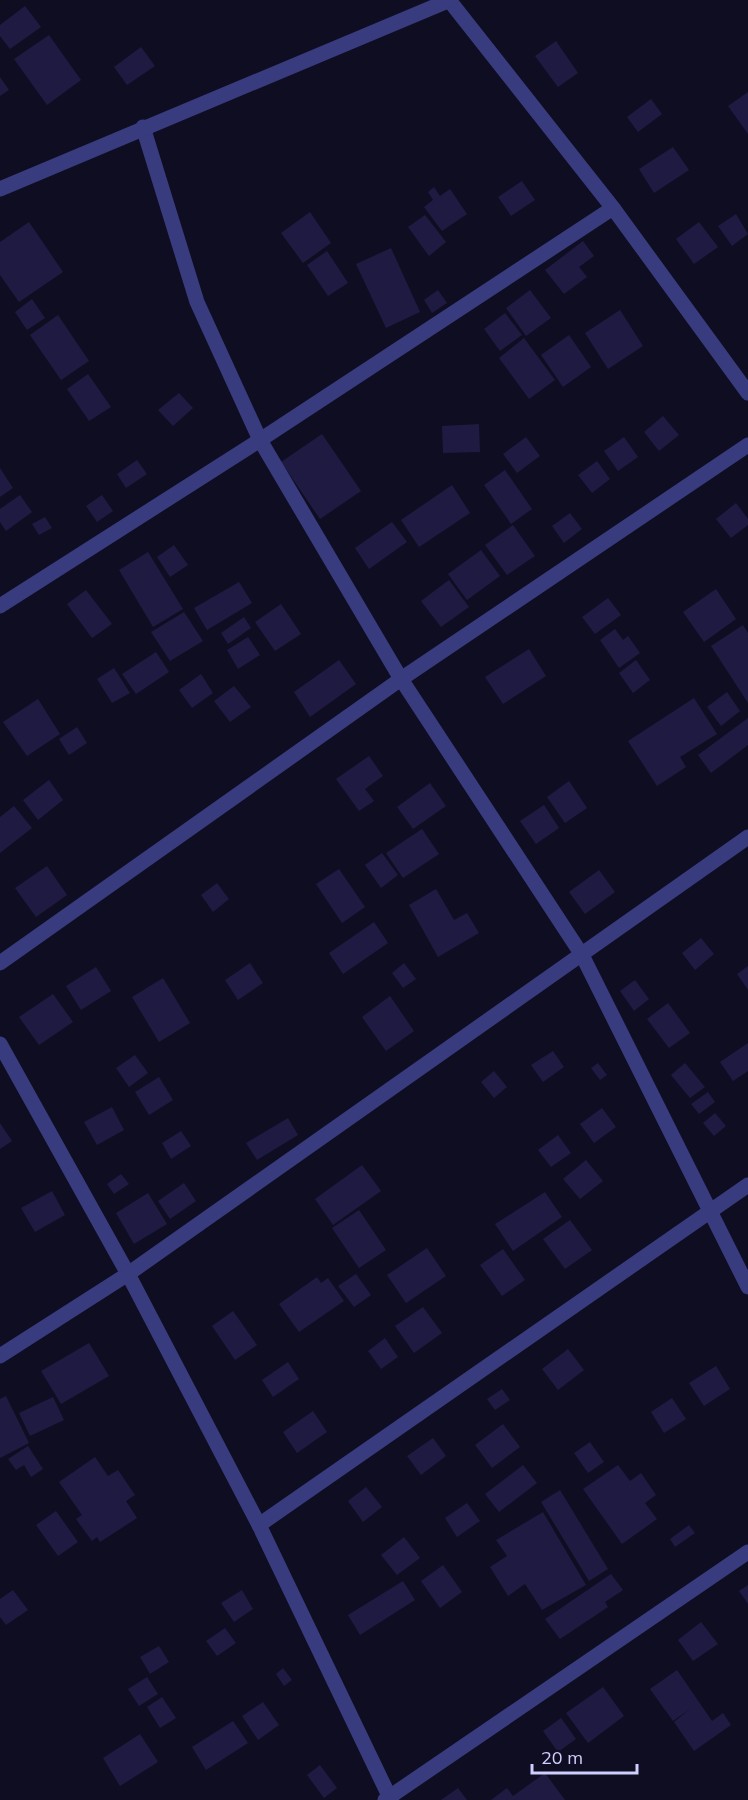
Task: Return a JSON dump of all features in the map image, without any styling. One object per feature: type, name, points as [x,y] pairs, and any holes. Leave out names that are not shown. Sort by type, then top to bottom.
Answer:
[{"type":"street","points":[[0,189],[449,0],[613,208],[748,393]]},
{"type":"street","points":[[142,128],[197,302],[260,440],[401,679],[582,955],[748,1287]]},
{"type":"street","points":[[0,606],[260,440],[613,208]]},
{"type":"street","points":[[0,963],[401,679],[748,446]]},
{"type":"street","points":[[0,1356],[128,1274],[748,837]]},
{"type":"street","points":[[0,1044],[128,1274],[259,1524],[388,1799],[748,1552]]},
{"type":"street","points":[[259,1524],[748,1185]]},
{"type":"building","points":[[25,6],[41,27],[10,49],[0,36],[0,25]]},
{"type":"building","points":[[49,35],[81,80],[47,105],[14,59]]},
{"type":"building","points":[[556,41],[578,73],[558,87],[535,56]]},
{"type":"building","points":[[141,47],[155,66],[127,85],[114,67]]},
{"type":"building","points":[[0,77],[9,90],[0,96]]},
{"type":"building","points":[[748,92],[748,134],[728,106]]},
{"type":"building","points":[[651,99],[662,114],[638,132],[627,117]]},
{"type":"building","points":[[673,147],[689,170],[654,193],[639,169]]},
{"type":"building","points":[[522,181],[535,200],[511,216],[498,197]]},
{"type":"building","points":[[434,187],[440,196],[450,189],[467,214],[442,231],[424,207],[433,200],[428,192]]},
{"type":"building","points":[[310,212],[331,243],[303,263],[281,233]]},
{"type":"building","points":[[736,214],[748,234],[732,246],[718,226]]},
{"type":"building","points":[[425,215],[446,242],[429,256],[408,227]]},
{"type":"building","points":[[29,222],[63,272],[19,302],[0,275],[0,242]]},
{"type":"building","points":[[699,222],[718,247],[694,264],[676,239]]},
{"type":"building","points":[[583,241],[594,256],[579,267],[587,277],[564,294],[545,270]]},
{"type":"building","points":[[391,248],[420,312],[386,328],[356,264]]},
{"type":"building","points":[[327,251],[348,283],[328,296],[307,265]]},
{"type":"building","points":[[438,290],[447,303],[432,313],[424,300]]},
{"type":"building","points":[[530,290],[551,318],[526,336],[506,308]]},
{"type":"building","points":[[32,299],[45,318],[27,330],[15,312]]},
{"type":"building","points":[[620,310],[643,346],[608,369],[585,333]]},
{"type":"building","points":[[505,313],[522,335],[500,351],[484,329]]},
{"type":"building","points":[[58,315],[89,361],[61,380],[30,335]]},
{"type":"building","points":[[569,335],[591,367],[563,387],[541,355]]},
{"type":"building","points":[[524,338],[555,380],[529,399],[499,358]]},
{"type":"building","points":[[88,374],[111,407],[89,421],[67,389]]},
{"type":"building","points":[[179,393],[193,408],[173,426],[158,410]]},
{"type":"building","points":[[663,416],[679,435],[659,451],[644,432]]},
{"type":"building","points":[[479,424],[480,452],[443,453],[442,426]]},
{"type":"building","points":[[322,434],[361,491],[320,519],[281,462]]},
{"type":"building","points":[[526,437],[540,456],[517,473],[503,454]]},
{"type":"building","points":[[624,437],[638,457],[618,471],[604,451]]},
{"type":"building","points":[[137,460],[147,474],[126,488],[117,474]]},
{"type":"building","points":[[597,461],[610,479],[592,493],[578,475]]},
{"type":"building","points":[[0,468],[13,488],[0,497]]},
{"type":"building","points":[[505,470],[532,509],[511,524],[484,485]]},
{"type":"building","points":[[452,485],[470,513],[419,547],[401,520]]},
{"type":"building","points":[[20,495],[32,512],[6,531],[0,522],[0,509]]},
{"type":"building","points":[[102,495],[113,511],[97,522],[86,506]]},
{"type":"building","points":[[736,503],[748,519],[748,525],[731,538],[716,519]]},
{"type":"building","points":[[570,513],[582,529],[564,543],[552,526]]},
{"type":"building","points":[[45,517],[52,528],[39,535],[32,524]]},
{"type":"building","points":[[392,522],[407,542],[369,569],[355,548]]},
{"type":"building","points":[[513,525],[535,556],[507,575],[485,545]]},
{"type":"building","points":[[174,545],[188,565],[170,577],[157,557]]},
{"type":"building","points":[[481,550],[500,576],[467,600],[448,574]]},
{"type":"building","points":[[148,552],[183,609],[153,627],[119,570]]},
{"type":"building","points":[[449,580],[469,607],[441,627],[421,601]]},
{"type":"building","points":[[239,582],[252,603],[207,630],[194,608]]},
{"type":"building","points":[[716,589],[736,619],[704,642],[683,612]]},
{"type":"building","points":[[86,590],[112,624],[92,638],[67,604]]},
{"type":"building","points":[[608,598],[621,615],[595,634],[582,617]]},
{"type":"building","points":[[281,604],[301,634],[275,651],[255,622]]},
{"type":"building","points":[[184,612],[203,641],[170,661],[151,632]]},
{"type":"building","points":[[244,617],[251,628],[228,644],[221,633]]},
{"type":"building","points":[[743,625],[748,633],[748,703],[711,646]]},
{"type":"building","points":[[615,629],[623,640],[628,636],[640,653],[619,668],[600,640]]},
{"type":"building","points":[[248,637],[260,655],[238,669],[227,650]]},
{"type":"building","points":[[529,649],[546,676],[503,704],[485,677]]},
{"type":"building","points":[[156,652],[169,672],[136,694],[122,674]]},
{"type":"building","points":[[339,660],[356,684],[310,717],[294,692]]},
{"type":"building","points":[[636,660],[650,680],[633,693],[619,673]]},
{"type":"building","points":[[114,668],[130,693],[112,703],[97,679]]},
{"type":"building","points":[[201,674],[213,693],[192,708],[179,690]]},
{"type":"building","points":[[234,686],[251,707],[230,722],[214,701]]},
{"type":"building","points":[[727,692],[740,711],[721,726],[707,707]]},
{"type":"building","points":[[694,698],[717,734],[680,757],[686,767],[657,786],[628,741]]},
{"type":"building","points":[[38,699],[60,734],[27,756],[3,722]]},
{"type":"building","points":[[748,718],[748,745],[711,773],[698,755]]},
{"type":"building","points":[[77,727],[87,743],[69,755],[59,739]]},
{"type":"building","points":[[369,756],[383,776],[365,789],[374,801],[359,811],[336,779]]},
{"type":"building","points":[[49,780],[63,800],[38,820],[23,800]]},
{"type":"building","points":[[569,781],[587,808],[565,823],[547,797]]},
{"type":"building","points":[[430,783],[446,806],[413,829],[397,807]]},
{"type":"building","points":[[544,805],[559,828],[536,844],[520,821]]},
{"type":"building","points":[[14,806],[32,828],[0,853],[0,817]]},
{"type":"building","points":[[422,829],[439,854],[403,878],[386,853]]},
{"type":"building","points":[[382,853],[398,875],[381,888],[365,865]]},
{"type":"building","points":[[47,866],[67,895],[36,917],[15,888]]},
{"type":"building","points":[[339,869],[365,907],[342,923],[316,884]]},
{"type":"building","points":[[599,870],[615,892],[585,914],[569,892]]},
{"type":"building","points":[[217,883],[229,899],[213,912],[201,895]]},
{"type":"building","points":[[436,889],[454,920],[467,913],[479,933],[438,957],[409,905]]},
{"type":"building","points":[[374,922],[388,943],[343,974],[329,953]]},
{"type":"building","points":[[701,938],[714,954],[695,970],[682,953]]},
{"type":"building","points":[[250,963],[263,983],[238,1000],[225,980]]},
{"type":"building","points":[[404,963],[416,979],[403,988],[392,973]]},
{"type":"building","points":[[748,966],[748,990],[737,974]]},
{"type":"building","points":[[96,967],[111,991],[81,1010],[66,986]]},
{"type":"building","points":[[163,978],[190,1023],[159,1042],[132,997]]},
{"type":"building","points":[[635,980],[649,999],[634,1011],[620,991]]},
{"type":"building","points":[[53,994],[73,1022],[39,1045],[19,1017]]},
{"type":"building","points":[[390,996],[414,1031],[386,1051],[362,1017]]},
{"type":"building","points":[[668,1003],[690,1033],[669,1048],[647,1019]]},
{"type":"building","points":[[748,1043],[748,1071],[733,1081],[720,1062]]},
{"type":"building","points":[[553,1051],[564,1067],[543,1082],[531,1065]]},
{"type":"building","points":[[135,1055],[148,1073],[129,1087],[116,1068]]},
{"type":"building","points":[[598,1063],[607,1075],[600,1080],[591,1068]]},
{"type":"building","points":[[685,1063],[705,1087],[690,1098],[671,1075]]},
{"type":"building","points":[[494,1071],[507,1087],[494,1098],[481,1082]]},
{"type":"building","points":[[159,1077],[173,1100],[149,1115],[135,1092]]},
{"type":"building","points":[[708,1092],[715,1102],[699,1114],[691,1104]]},
{"type":"building","points":[[112,1107],[124,1130],[97,1145],[84,1122]]},
{"type":"building","points":[[602,1108],[616,1127],[594,1143],[580,1124]]},
{"type":"building","points":[[715,1113],[726,1126],[714,1136],[703,1123]]},
{"type":"building","points":[[288,1118],[298,1135],[257,1160],[246,1143]]},
{"type":"building","points":[[0,1123],[12,1141],[0,1149]]},
{"type":"building","points":[[181,1131],[191,1146],[171,1159],[162,1143]]},
{"type":"building","points":[[558,1135],[571,1153],[551,1167],[538,1150]]},
{"type":"building","points":[[586,1160],[603,1181],[580,1199],[563,1179]]},
{"type":"building","points":[[362,1165],[381,1191],[333,1225],[315,1199]]},
{"type":"building","points":[[121,1174],[129,1184],[114,1194],[107,1184]]},
{"type":"building","points":[[184,1183],[196,1201],[170,1219],[158,1201]]},
{"type":"building","points":[[52,1191],[65,1215],[35,1232],[21,1208]]},
{"type":"building","points":[[545,1192],[562,1217],[513,1251],[495,1224]]},
{"type":"building","points":[[148,1193],[167,1224],[134,1244],[116,1213]]},
{"type":"building","points":[[359,1210],[386,1250],[359,1268],[332,1228]]},
{"type":"building","points":[[570,1220],[592,1250],[565,1269],[543,1239]]},
{"type":"building","points":[[427,1248],[446,1276],[406,1303],[387,1275]]},
{"type":"building","points":[[503,1249],[525,1280],[502,1296],[480,1265]]},
{"type":"building","points":[[356,1274],[371,1295],[354,1307],[338,1286]]},
{"type":"building","points":[[317,1277],[321,1283],[328,1278],[344,1301],[299,1332],[279,1304]]},
{"type":"building","points":[[423,1307],[442,1333],[414,1353],[395,1326]]},
{"type":"building","points":[[233,1311],[257,1345],[235,1360],[212,1326]]},
{"type":"building","points":[[385,1338],[398,1357],[381,1369],[368,1351]]},
{"type":"building","points":[[89,1343],[109,1376],[61,1404],[41,1371]]},
{"type":"building","points":[[568,1349],[584,1370],[558,1390],[542,1369]]},
{"type":"building","points":[[288,1362],[299,1379],[273,1397],[262,1380]]},
{"type":"building","points":[[716,1366],[730,1389],[704,1406],[689,1383]]},
{"type":"building","points":[[502,1389],[510,1400],[495,1410],[487,1399]]},
{"type":"building","points":[[6,1396],[29,1443],[0,1458],[0,1399]]},
{"type":"building","points":[[53,1397],[64,1420],[30,1436],[19,1413]]},
{"type":"building","points":[[672,1398],[686,1419],[664,1433],[651,1412]]},
{"type":"building","points":[[313,1411],[327,1432],[297,1453],[283,1432]]},
{"type":"building","points":[[503,1424],[520,1447],[492,1468],[475,1445]]},
{"type":"building","points":[[433,1438],[446,1456],[421,1475],[407,1456]]},
{"type":"building","points":[[590,1442],[604,1462],[588,1473],[574,1453]]},
{"type":"building","points":[[28,1446],[43,1469],[31,1477],[24,1465],[16,1470],[8,1459]]},
{"type":"building","points":[[95,1457],[108,1476],[118,1470],[135,1495],[126,1501],[137,1518],[100,1542],[97,1537],[92,1541],[76,1519],[82,1515],[59,1482]]},
{"type":"building","points":[[523,1465],[537,1483],[499,1512],[485,1494]]},
{"type":"building","points":[[618,1465],[630,1481],[641,1473],[656,1495],[645,1503],[657,1519],[622,1544],[583,1489]]},
{"type":"building","points":[[366,1487],[382,1507],[363,1522],[348,1501]]},
{"type":"building","points":[[560,1490],[608,1569],[589,1581],[541,1502]]},
{"type":"building","points":[[467,1503],[480,1521],[457,1537],[445,1518]]},
{"type":"building","points":[[56,1511],[78,1542],[58,1556],[36,1525]]},
{"type":"building","points":[[543,1512],[586,1585],[542,1610],[525,1584],[508,1596],[490,1567],[507,1556],[496,1540]]},
{"type":"building","points":[[689,1525],[695,1533],[675,1547],[670,1539]]},
{"type":"building","points":[[404,1537],[420,1558],[397,1575],[381,1555]]},
{"type":"building","points":[[443,1565],[462,1592],[440,1608],[421,1581]]},
{"type":"building","points":[[611,1574],[623,1590],[605,1602],[608,1607],[560,1639],[545,1619]]},
{"type":"building","points":[[403,1581],[415,1600],[360,1635],[348,1615]]},
{"type":"building","points":[[748,1585],[748,1604],[739,1591]]},
{"type":"building","points":[[13,1590],[28,1610],[6,1625],[0,1617],[0,1599]]},
{"type":"building","points":[[242,1590],[253,1609],[234,1622],[221,1603]]},
{"type":"building","points":[[701,1622],[718,1644],[693,1661],[678,1640]]},
{"type":"building","points":[[225,1628],[236,1643],[217,1656],[206,1641]]},
{"type":"building","points":[[159,1646],[169,1662],[150,1674],[140,1657]]},
{"type":"building","points":[[283,1668],[292,1680],[284,1686],[276,1674]]},
{"type":"building","points":[[677,1670],[712,1721],[723,1713],[731,1725],[694,1751],[674,1722],[690,1709],[673,1721],[650,1689]]},
{"type":"building","points":[[147,1677],[158,1694],[139,1706],[128,1689]]},
{"type":"building","points":[[603,1687],[624,1716],[588,1743],[566,1713]]},
{"type":"building","points":[[162,1697],[176,1718],[160,1728],[147,1707]]},
{"type":"building","points":[[263,1702],[279,1725],[258,1740],[242,1716]]},
{"type":"building","points":[[561,1718],[576,1739],[558,1752],[543,1731]]},
{"type":"building","points":[[233,1721],[248,1743],[206,1770],[192,1747]]},
{"type":"building","points":[[140,1734],[158,1762],[120,1786],[103,1758]]},
{"type":"building","points":[[320,1765],[337,1788],[324,1798],[307,1775]]},
{"type":"building","points":[[545,1773],[565,1800],[491,1800],[507,1788],[513,1796]]},
{"type":"building","points":[[458,1788],[467,1800],[441,1800]]}]
